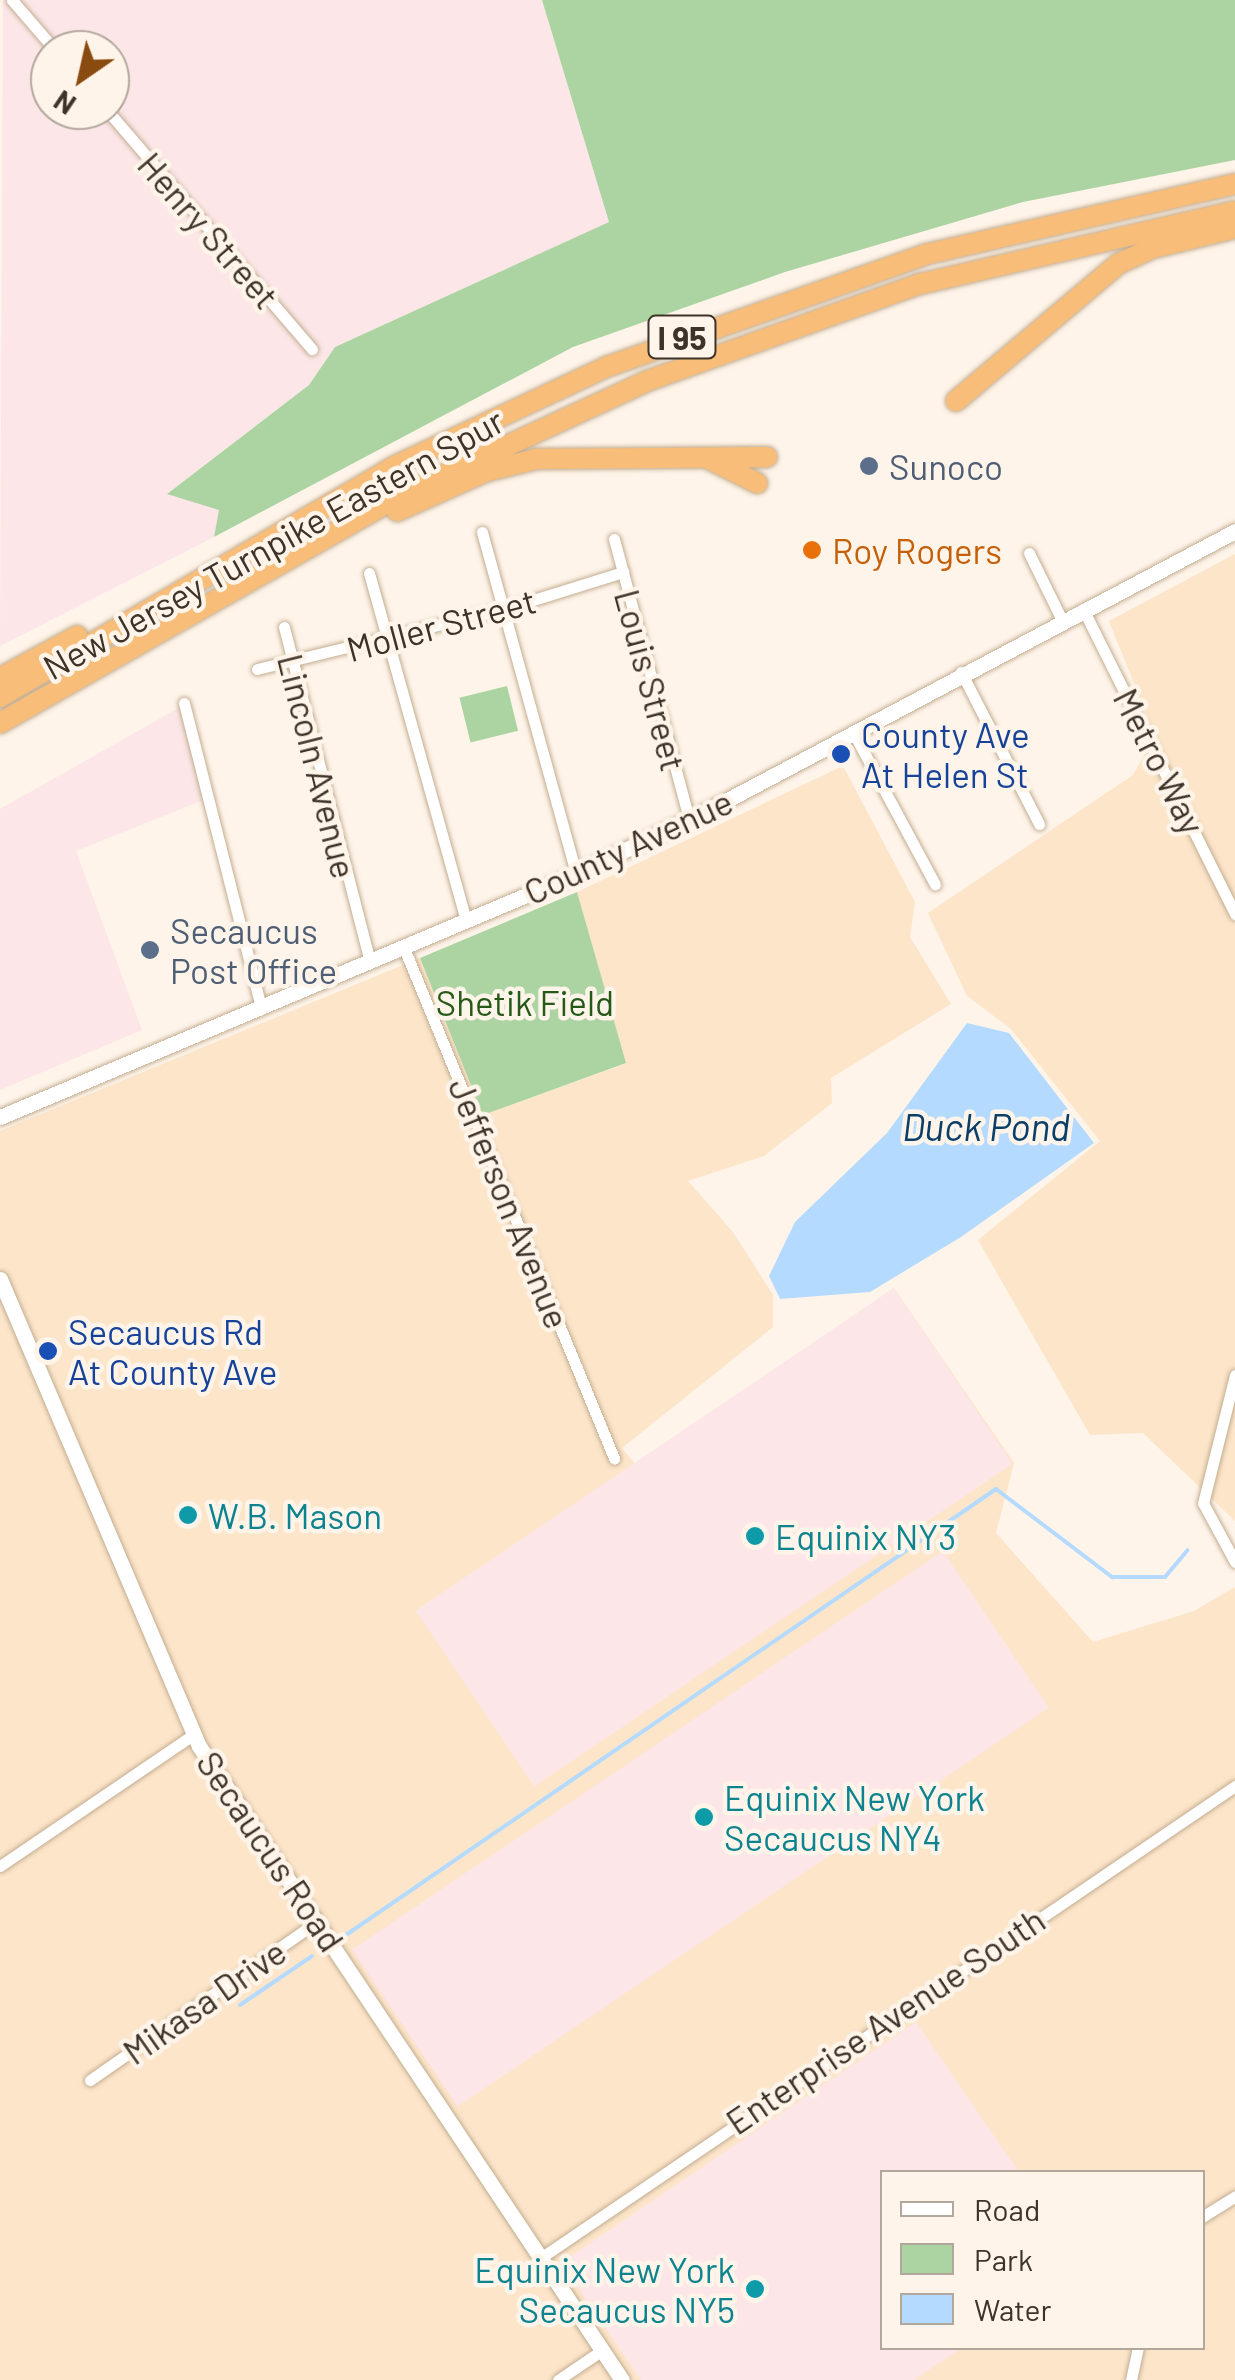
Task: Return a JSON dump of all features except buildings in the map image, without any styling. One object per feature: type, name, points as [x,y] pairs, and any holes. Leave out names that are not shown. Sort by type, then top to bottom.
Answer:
[{"type":"highway","name":"New Jersey Turnpike Eastern Spur","points":[[0,696],[414,456],[676,339],[950,247],[1235,184]]},
{"type":"highway","name":"New Jersey Turnpike Eastern Spur","points":[[0,723],[302,550],[495,448],[750,340],[989,265],[1235,211]]},
{"type":"highway","points":[[956,401],[1118,264],[1153,248],[1235,228]]},
{"type":"highway","points":[[302,550],[512,464],[563,456],[767,457]]},
{"type":"highway","points":[[702,456],[757,483]]},
{"type":"highway","points":[[0,678],[98,625],[171,595]]},
{"type":"main road","name":"County Avenue","points":[[0,1117],[576,874],[689,820],[961,672],[1235,531]]},
{"type":"main road","name":"Secaucus Road","points":[[0,1279],[194,1734],[622,2380]]},
{"type":"street","points":[[12,0],[38,30]]},
{"type":"street","name":"Henry Street","points":[[123,130],[312,350]]},
{"type":"street","points":[[482,532],[576,874]]},
{"type":"street","name":"Louis Street","points":[[614,539],[689,820]]},
{"type":"street","points":[[1029,552],[1062,620]]},
{"type":"street","name":"Moller Street","points":[[257,669],[288,665],[504,609],[623,572]]},
{"type":"street","points":[[369,574],[466,922]]},
{"type":"street","name":"Metro Way","points":[[1082,610],[1235,914]]},
{"type":"street","name":"Lincoln Avenue","points":[[284,628],[288,665],[370,962]]},
{"type":"street","points":[[961,672],[1039,824]]},
{"type":"street","points":[[184,703],[261,1008]]},
{"type":"street","points":[[852,732],[935,884]]},
{"type":"street","name":"Jefferson Avenue","points":[[404,948],[614,1458]]},
{"type":"street","points":[[1235,1375],[1203,1503],[1235,1562]]},
{"type":"street","points":[[0,1866],[194,1734]]},
{"type":"street","name":"Enterprise Avenue South","points":[[539,2259],[642,2183],[1235,1786]]},
{"type":"street","name":"Mikasa Drive","points":[[90,2080],[318,1922]]},
{"type":"street","points":[[1205,2216],[1235,2196]]},
{"type":"street","points":[[1131,2380],[1138,2350]]},
{"type":"street","points":[[558,2380],[600,2351]]},
{"type":"shaded area","points":[[3,0],[542,0],[610,222],[335,347],[309,385],[168,493],[220,510],[214,537],[0,646]]},
{"type":"shaded area","points":[[1235,554],[1235,1521],[1143,1433],[1090,1435],[978,1240],[1100,1141],[1011,1029],[967,996],[928,913],[1133,775],[1155,736],[1109,621]]},
{"type":"shaded area","points":[[184,705],[206,799],[76,851],[142,1030],[0,1090],[0,809]]},
{"type":"shaded area","points":[[843,766],[915,902],[910,937],[951,1004],[831,1078],[832,1103],[764,1156],[688,1181],[733,1232],[773,1295],[773,1327],[622,1448],[636,1465],[894,1288],[1014,1463],[996,1533],[1093,1642],[1194,1611],[1235,1587],[1235,2380],[0,2380],[0,1131],[420,958],[483,1115],[625,1064],[577,892]]},
{"type":"shaded area","points":[[894,1288],[1013,1464],[534,1786],[416,1611]]},
{"type":"shaded area","points":[[943,1551],[1049,1708],[458,2106],[352,1950]]},
{"type":"shaded area","points":[[916,2022],[1018,2170],[880,2170],[880,2350],[959,2350],[914,2380],[641,2380],[561,2263]]},
{"type":"green space","points":[[542,0],[1235,0],[1235,160],[1023,202],[785,272],[573,347],[214,537],[219,510],[167,494],[309,385],[335,347],[609,222]]},
{"type":"green space","points":[[507,686],[518,731],[471,742],[459,698]]},
{"type":"green space","name":"Shetik Field","points":[[577,892],[626,1063],[483,1115],[420,958]]},
{"type":"water","name":"Duck Pond","points":[[967,1023],[1009,1033],[1094,1143],[961,1237],[870,1292],[780,1299],[769,1276],[795,1222],[887,1133]]},
{"type":"waterway","points":[[343,1937],[996,1489],[1112,1577],[1165,1577],[1188,1550]]},
{"type":"waterway","points":[[240,2005],[312,1956]]},
{"type":"place","name":"Sunoco","points":[[869,466]]},
{"type":"place","name":"Roy Rogers","points":[[812,550]]},
{"type":"place","name":"County Ave At Helen St","points":[[841,754]]},
{"type":"place","name":"Secaucus Post Office","points":[[150,950]]},
{"type":"place","name":"Secaucus Rd At County Ave","points":[[48,1351]]},
{"type":"place","name":"W.B. Mason","points":[[188,1515]]},
{"type":"place","name":"Equinix NY3","points":[[755,1536]]},
{"type":"place","name":"Equinix New York Secaucus NY4","points":[[704,1817]]},
{"type":"place","name":"Equinix New York Secaucus NY5","points":[[755,2289]]}]
